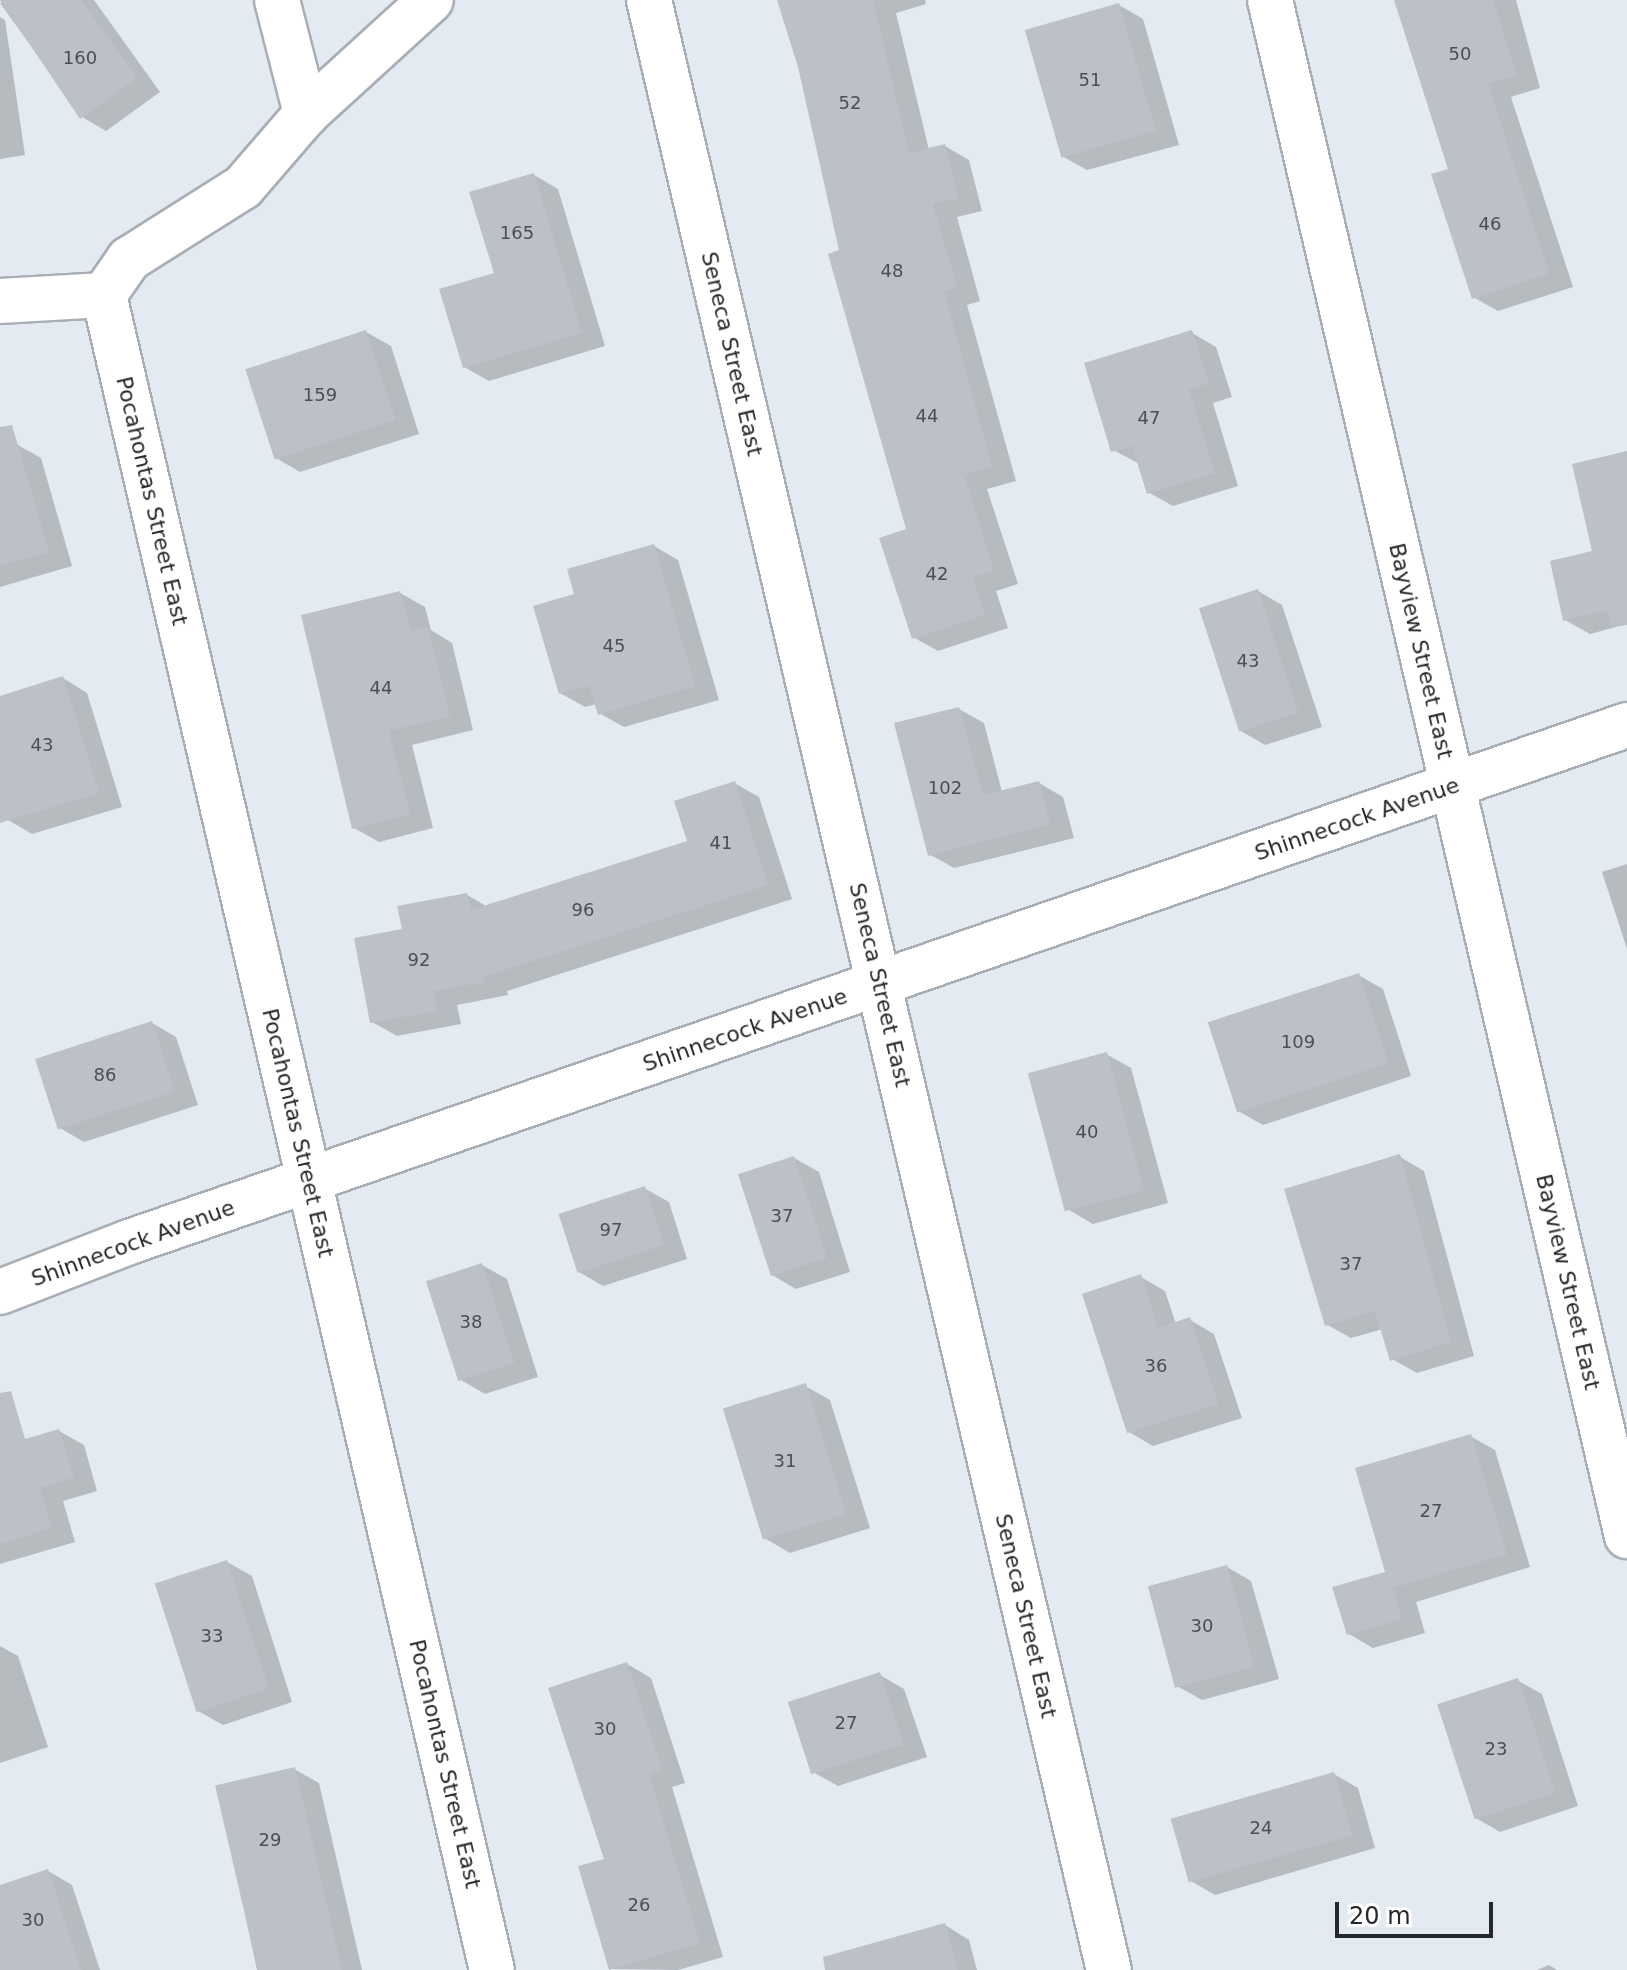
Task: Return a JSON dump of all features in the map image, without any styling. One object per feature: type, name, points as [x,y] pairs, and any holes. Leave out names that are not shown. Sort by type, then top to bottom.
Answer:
[{"type":"street","points":[[277,0],[306,114]]},
{"type":"street","points":[[0,301],[104,295],[129,259],[243,187],[306,114],[431,0]]},
{"type":"street","name":"Seneca Street East","points":[[649,0],[1109,1970]]},
{"type":"street","name":"Bayview Street East","points":[[1270,0],[1627,1536]]},
{"type":"street","name":"Pocahontas Street East","points":[[104,295],[492,1970]]},
{"type":"street","name":"Shinnecock Avenue","points":[[0,1292],[309,1180],[1627,725]]},
{"type":"building","points":[[0,0],[81,0],[137,78],[80,119]]},
{"type":"building","points":[[777,0],[873,0],[909,153],[945,144],[958,198],[933,204],[957,287],[944,291],[992,467],[964,475],[994,570],[973,577],[985,615],[912,639],[879,538],[906,529],[828,254],[839,250],[798,67]]},
{"type":"building","points":[[1394,0],[1493,0],[1517,75],[1488,84],[1549,273],[1472,299],[1431,174],[1448,169]]},
{"type":"building","points":[[1119,3],[1156,131],[1061,158],[1025,30]]},
{"type":"building","points":[[534,173],[582,333],[463,368],[439,289],[494,273],[469,192]]},
{"type":"building","points":[[366,330],[395,420],[275,460],[245,369]]},
{"type":"building","points":[[1192,330],[1209,383],[1189,390],[1215,473],[1147,494],[1132,446],[1111,452],[1084,363]]},
{"type":"building","points":[[12,425],[49,552],[0,566],[0,427]]},
{"type":"building","points":[[1627,451],[1627,625],[1611,627],[1607,610],[1563,621],[1550,561],[1592,551],[1572,464]]},
{"type":"building","points":[[654,544],[695,686],[598,715],[589,686],[559,694],[533,606],[574,594],[567,569]]},
{"type":"building","points":[[1258,589],[1298,713],[1239,732],[1199,608]]},
{"type":"building","points":[[400,591],[411,631],[428,627],[450,716],[389,731],[410,814],[352,829],[301,615]]},
{"type":"building","points":[[63,676],[99,793],[0,823],[0,696]]},
{"type":"building","points":[[959,707],[983,795],[1039,781],[1050,824],[928,856],[894,723]]},
{"type":"building","points":[[735,781],[768,885],[483,977],[484,982],[434,991],[437,1011],[370,1023],[354,938],[402,929],[397,906],[467,893],[471,910],[687,841],[674,801]]},
{"type":"building","points":[[1359,973],[1388,1063],[1237,1112],[1208,1022]]},
{"type":"building","points":[[152,1021],[175,1091],[58,1129],[35,1059]]},
{"type":"building","points":[[1107,1052],[1144,1190],[1065,1211],[1028,1073]]},
{"type":"building","points":[[1400,1154],[1451,1342],[1390,1361],[1375,1311],[1325,1326],[1284,1189]]},
{"type":"building","points":[[794,1156],[827,1258],[771,1276],[738,1174]]},
{"type":"building","points":[[645,1186],[664,1245],[578,1273],[558,1214]]},
{"type":"building","points":[[482,1263],[514,1363],[458,1381],[426,1281]]},
{"type":"building","points":[[1141,1274],[1158,1328],[1190,1317],[1218,1404],[1127,1433],[1082,1294]]},
{"type":"building","points":[[806,1383],[846,1514],[763,1539],[723,1408]]},
{"type":"building","points":[[11,1391],[25,1439],[59,1429],[74,1477],[40,1488],[52,1528],[0,1544],[0,1393]]},
{"type":"building","points":[[1471,1434],[1507,1554],[1393,1588],[1402,1619],[1347,1635],[1332,1587],[1385,1572],[1355,1468]]},
{"type":"building","points":[[227,1560],[269,1688],[196,1712],[155,1583]]},
{"type":"building","points":[[1227,1565],[1254,1666],[1175,1688],[1148,1586]]},
{"type":"building","points":[[627,1662],[662,1769],[649,1774],[700,1943],[609,1970],[578,1866],[604,1859],[548,1688]]},
{"type":"building","points":[[880,1672],[903,1744],[811,1774],[788,1702]]},
{"type":"building","points":[[1518,1678],[1555,1793],[1475,1819],[1437,1704]]},
{"type":"building","points":[[295,1767],[342,1970],[258,1970],[215,1785]]},
{"type":"building","points":[[1334,1772],[1352,1835],[1189,1882],[1171,1819]]},
{"type":"building","points":[[48,1869],[81,1970],[0,1970],[0,1885]]},
{"type":"building","points":[[945,1923],[958,1970],[825,1970],[823,1957]]}]
